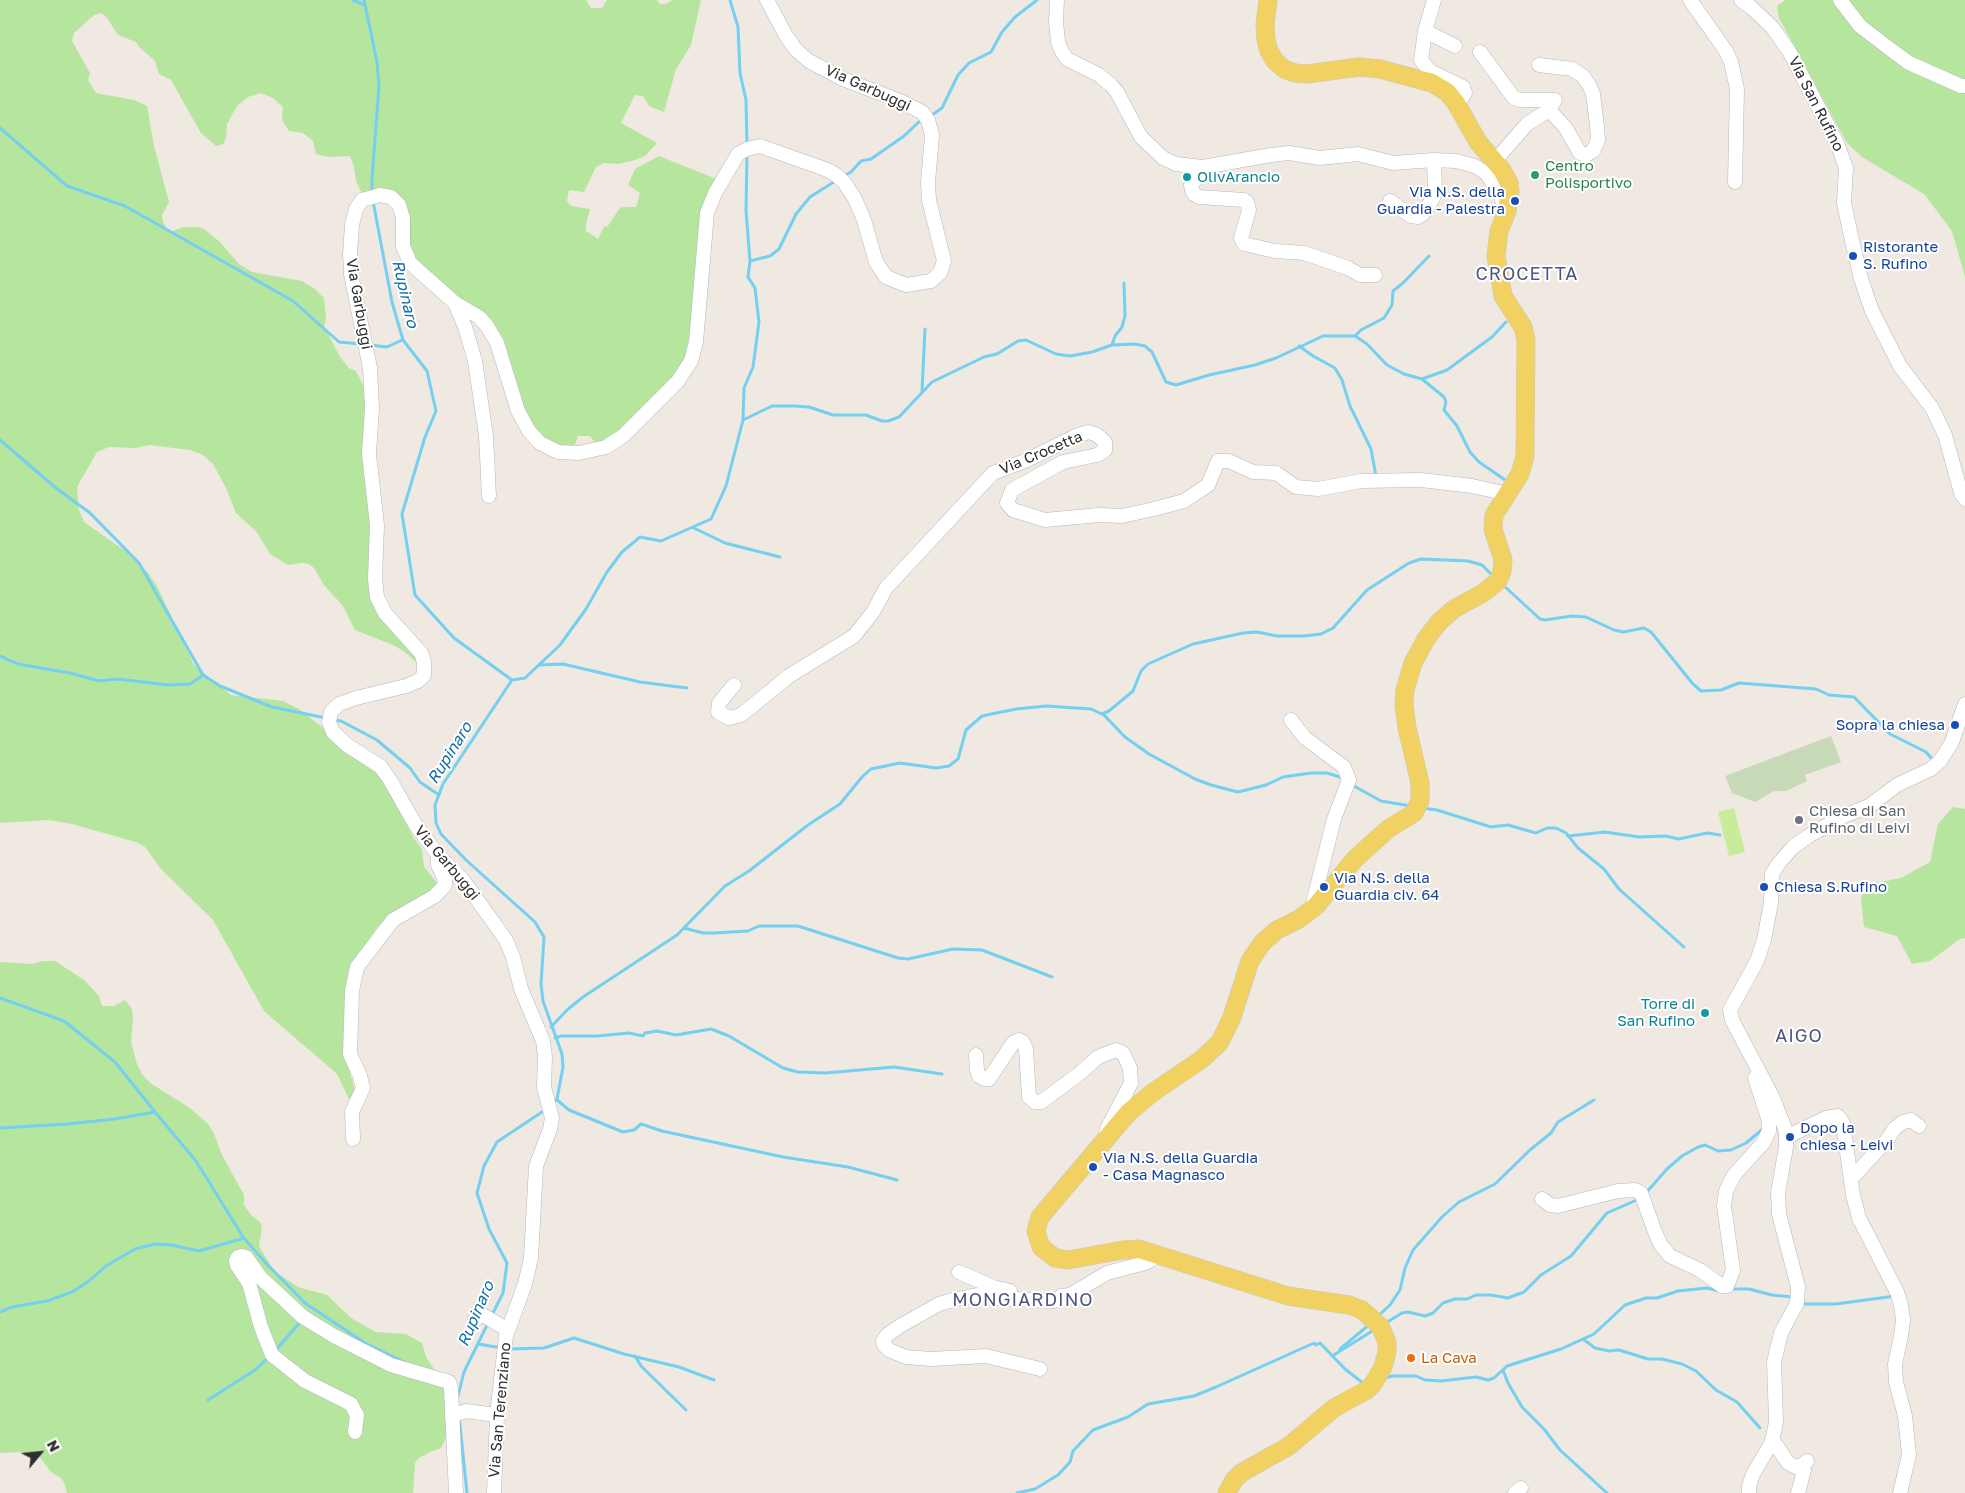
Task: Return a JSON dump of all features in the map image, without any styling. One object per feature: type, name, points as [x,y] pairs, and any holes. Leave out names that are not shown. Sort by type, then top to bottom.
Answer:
[{"type":"main road","points":[[1227,1493],[1234,1480],[1241,1473],[1290,1446],[1334,1408],[1367,1390],[1373,1384],[1383,1367],[1387,1352],[1387,1342],[1380,1326],[1362,1310],[1349,1305],[1288,1296],[1139,1249],[1068,1260],[1055,1258],[1041,1247],[1036,1231],[1040,1217],[1128,1114],[1152,1093],[1202,1059],[1220,1042],[1232,1016],[1250,961],[1255,952],[1277,930],[1299,919],[1314,908],[1361,853],[1388,829],[1414,814],[1420,801],[1420,783],[1407,728],[1404,704],[1405,690],[1413,662],[1426,639],[1439,622],[1454,609],[1483,593],[1498,581],[1503,560],[1493,529],[1494,515],[1520,474],[1525,456],[1526,339],[1523,327],[1503,296],[1496,256],[1499,231],[1507,211],[1510,191],[1509,184],[1502,170],[1478,142],[1456,103],[1447,92],[1432,83],[1380,69],[1359,67],[1307,74],[1295,73],[1284,68],[1275,61],[1269,51],[1266,40],[1265,25],[1268,0]]},
{"type":"street","name":"Via Garbuggi","points":[[536,1182],[536,1166],[550,1129],[552,1118],[544,1087],[545,1057],[543,1041],[521,989],[506,940],[463,880],[438,854],[415,824],[381,767],[348,745],[333,732],[329,722],[331,712],[339,704],[406,686],[418,681],[424,675],[424,662],[421,653],[385,613],[377,597],[375,579],[377,525],[369,454],[372,408],[370,368],[351,274],[352,225],[356,209],[362,200],[380,195],[390,197],[399,205],[403,218],[403,246],[410,263],[455,303],[479,317],[487,326],[497,343],[518,411],[529,432],[540,443],[558,452],[579,453],[606,447],[623,436],[678,381],[691,361],[696,342],[708,213],[715,193],[738,154],[747,149],[760,146],[825,169],[844,182],[856,199],[876,262],[886,277],[898,283],[915,285],[931,281],[940,273],[944,261],[929,200],[928,183],[932,135],[928,120],[922,112],[900,101],[843,79],[809,61],[796,50],[767,0]]},
{"type":"street","points":[[1056,0],[1058,42],[1062,52],[1067,59],[1099,75],[1112,85],[1118,92],[1141,137],[1163,158],[1176,164],[1203,167],[1289,153],[1320,158],[1358,154],[1393,163],[1434,160],[1468,163],[1481,169],[1499,192],[1507,211]]},
{"type":"street","points":[[1434,0],[1425,31],[1421,60],[1430,71],[1463,87],[1465,93],[1456,103]]},
{"type":"street","points":[[1690,0],[1726,51],[1731,62],[1737,89],[1735,182]]},
{"type":"street","name":"Via San Rufino","points":[[1741,0],[1772,27],[1783,43],[1837,143],[1846,168],[1844,204],[1861,279],[1872,311],[1900,366],[1932,408],[1945,435],[1961,492],[1965,499]]},
{"type":"street","points":[[1840,0],[1860,26],[1903,58],[1961,86],[1965,86]]},
{"type":"street","points":[[1425,31],[1455,46]]},
{"type":"street","points":[[1480,52],[1499,76],[1510,94],[1520,100],[1555,100],[1554,105],[1549,110],[1527,124],[1494,162]]},
{"type":"street","points":[[1539,65],[1572,69],[1583,76],[1589,85],[1593,94],[1598,140],[1593,151],[1586,155],[1580,153],[1565,127],[1549,110]]},
{"type":"street","points":[[1390,201],[1411,216],[1418,217],[1423,214],[1433,198],[1434,160]]},
{"type":"street","points":[[1220,165],[1199,176],[1191,185],[1192,190],[1194,194],[1200,197],[1244,200],[1247,202],[1249,210],[1241,238],[1244,244],[1275,251],[1304,254],[1348,268],[1360,275],[1375,275]]},
{"type":"street","points":[[455,303],[476,360],[486,436],[490,496]]},
{"type":"street","name":"Via Crocetta","points":[[734,685],[719,703],[718,712],[729,718],[740,715],[789,676],[854,636],[873,612],[886,588],[993,473],[1025,461],[1088,432],[1097,435],[1104,442],[1105,450],[1097,455],[1063,462],[1012,490],[1007,503],[1013,510],[1045,520],[1099,515],[1122,516],[1154,509],[1184,501],[1208,485],[1218,461],[1229,460],[1253,472],[1276,473],[1296,487],[1318,489],[1361,481],[1421,480],[1472,486],[1508,494]]},
{"type":"street","points":[[1749,1493],[1753,1474],[1772,1440],[1776,1422],[1774,1362],[1781,1333],[1797,1304],[1798,1287],[1779,1214],[1778,1193],[1786,1131],[1773,1098],[1732,1020],[1730,1010],[1757,961],[1764,940],[1770,917],[1772,874],[1779,862],[1793,847],[1807,837],[1841,817],[1869,806],[1897,785],[1931,768],[1940,761],[1952,742],[1965,704]]},
{"type":"street","points":[[1291,720],[1305,738],[1344,766],[1349,780],[1334,820],[1312,903],[1314,908]]},
{"type":"street","points":[[353,1139],[352,1112],[363,1088],[350,1054],[352,990],[357,967],[393,920],[435,896],[445,885],[445,880],[438,865],[438,854]]},
{"type":"street","points":[[976,1055],[976,1070],[979,1076],[985,1079],[989,1078],[1013,1043],[1019,1040],[1023,1042],[1026,1049],[1030,1097],[1035,1102],[1041,1102],[1079,1074],[1098,1057],[1116,1050],[1123,1053],[1130,1068],[1131,1083],[1107,1129],[1105,1140]]},
{"type":"street","points":[[1542,1199],[1550,1205],[1558,1206],[1618,1191],[1635,1190],[1641,1193],[1655,1232],[1661,1245],[1670,1256],[1700,1270],[1722,1286],[1727,1286],[1732,1270],[1724,1206],[1726,1191],[1734,1175],[1763,1143],[1769,1131],[1769,1121],[1756,1082],[1755,1074],[1758,1071]]},
{"type":"street","points":[[1786,1137],[1826,1118],[1838,1116],[1843,1123],[1859,1218],[1897,1292],[1901,1305],[1902,1328],[1895,1364],[1896,1382],[1905,1416],[1909,1455],[1900,1493]]},
{"type":"street","points":[[1851,1179],[1903,1122],[1911,1120],[1920,1126]]},
{"type":"street","name":"Via San Terenziano","points":[[494,1493],[497,1414],[505,1329],[525,1284],[531,1258],[536,1182]]},
{"type":"street","points":[[1040,1369],[986,1356],[931,1359],[906,1357],[889,1350],[883,1341],[887,1334],[939,1304],[982,1294],[996,1298],[1054,1301],[1065,1299],[1107,1273],[1145,1263],[1156,1254]]},
{"type":"street","points":[[355,1432],[357,1415],[351,1404],[305,1381],[272,1355],[249,1283],[236,1265],[238,1257],[246,1257],[261,1278],[302,1317],[334,1336],[391,1365],[449,1382],[452,1388],[456,1493]]},
{"type":"street","points":[[959,1272],[1000,1289],[1055,1297],[1070,1295]]},
{"type":"street","points":[[479,1317],[505,1329]]},
{"type":"street","points":[[452,1416],[466,1411],[497,1414]]},
{"type":"street","points":[[1772,1440],[1788,1463],[1796,1467],[1805,1463],[1798,1493]]},
{"type":"green space","points":[[0,0],[586,0],[591,8],[600,8],[603,7],[607,0],[657,0],[660,4],[666,4],[673,0],[701,0],[691,45],[676,69],[664,112],[649,106],[643,96],[635,95],[621,123],[657,143],[645,156],[635,160],[618,164],[604,163],[596,167],[584,192],[569,190],[567,201],[571,206],[590,209],[586,231],[598,239],[604,227],[608,226],[619,209],[622,207],[636,207],[640,193],[628,185],[635,169],[659,156],[719,180],[685,360],[674,379],[612,437],[596,444],[590,436],[578,436],[573,450],[546,443],[524,413],[503,338],[496,327],[482,313],[460,301],[416,261],[409,248],[405,208],[362,193],[356,181],[350,156],[329,157],[316,154],[313,141],[303,133],[289,131],[282,120],[283,107],[273,98],[261,93],[248,97],[237,106],[227,124],[226,138],[223,144],[216,146],[201,133],[171,80],[159,74],[155,61],[136,42],[118,35],[107,18],[101,13],[94,15],[74,33],[72,41],[90,73],[88,80],[96,93],[134,100],[147,106],[154,146],[169,202],[162,215],[166,228],[172,231],[184,227],[204,229],[220,242],[239,264],[252,272],[302,281],[315,289],[324,298],[326,319],[324,326],[340,357],[349,368],[356,371],[363,385],[366,408],[370,585],[417,658],[418,664],[405,652],[393,645],[355,630],[343,606],[324,585],[314,568],[309,564],[288,565],[270,554],[256,531],[236,513],[226,488],[213,464],[203,455],[190,450],[149,445],[136,448],[109,447],[97,452],[77,487],[79,510],[84,522],[131,555],[149,574],[157,586],[194,665],[231,695],[283,701],[299,709],[381,773],[413,837],[422,849],[424,867],[437,883],[435,887],[425,896],[392,913],[378,926],[361,951],[349,981],[348,1066],[356,1094],[354,1098],[349,1099],[337,1074],[264,1011],[213,920],[161,869],[145,847],[136,842],[72,824],[49,820],[0,823]]},
{"type":"green space","points":[[1785,0],[1965,0],[1965,277],[1952,231],[1924,194],[1862,157],[1847,143],[1779,18],[1777,6]]},
{"type":"green space","points":[[1831,736],[1841,762],[1805,775],[1807,781],[1786,791],[1774,791],[1755,802],[1732,793],[1725,776]]},
{"type":"green space","points":[[1953,807],[1965,809],[1965,938],[1960,939],[1930,961],[1912,964],[1897,936],[1864,927],[1861,897],[1870,884],[1901,878],[1930,862],[1938,824]]},
{"type":"green space","points":[[1734,808],[1745,852],[1729,856],[1718,812]]},
{"type":"green space","points":[[43,961],[55,961],[84,980],[99,996],[102,1006],[114,1006],[125,1000],[132,1009],[131,1042],[142,1074],[150,1083],[190,1108],[208,1124],[222,1155],[244,1195],[244,1205],[251,1215],[260,1222],[262,1228],[259,1246],[274,1271],[298,1287],[327,1295],[351,1318],[376,1332],[406,1334],[422,1343],[426,1357],[444,1384],[448,1434],[441,1448],[419,1458],[415,1463],[413,1493],[67,1493],[62,1479],[51,1472],[39,1456],[20,1452],[0,1453],[0,962],[32,964]]},
{"type":"waterway","points":[[353,0],[365,5]]},
{"type":"waterway","name":"Rupinaro","points":[[364,0],[377,62],[379,86],[372,193]]},
{"type":"waterway","points":[[730,0],[738,27],[740,73],[746,100],[747,145]]},
{"type":"waterway","points":[[929,117],[942,108],[958,75],[969,63],[991,52],[1002,32],[1015,17],[1037,0]]},
{"type":"waterway","points":[[844,176],[851,172],[861,161],[871,159],[904,136],[923,118]]},
{"type":"waterway","points":[[0,128],[67,186],[125,206],[293,301],[339,342],[361,344]]},
{"type":"waterway","points":[[512,680],[525,678],[560,645],[586,609],[607,572],[622,552],[640,537],[661,541],[711,519],[726,486],[743,420],[744,388],[753,367],[759,322],[755,288],[748,277],[750,261],[746,211],[747,154]]},
{"type":"waterway","points":[[750,261],[770,256],[779,249],[796,214],[810,197],[837,180]]},
{"type":"waterway","name":"Rupinaro","points":[[373,201],[392,302],[403,340],[427,371],[436,411],[425,437],[402,514],[415,595],[454,638],[512,680],[443,784],[435,805],[436,823],[441,834],[466,860],[535,922],[544,937],[541,984],[543,1001],[562,1054],[563,1067],[557,1099],[553,1103]]},
{"type":"waterway","points":[[1355,336],[1361,330],[1384,318],[1392,305],[1393,291],[1429,256]]},
{"type":"waterway","points":[[1112,345],[1115,336],[1122,327],[1125,316],[1124,283]]},
{"type":"waterway","points":[[1422,379],[1447,370],[1492,337],[1506,322]]},
{"type":"waterway","points":[[922,391],[925,329]]},
{"type":"waterway","points":[[743,420],[772,406],[794,406],[809,407],[833,415],[866,415],[882,421],[888,421],[899,417],[932,382],[984,357],[997,354],[1018,341],[1026,340],[1056,354],[1070,356],[1092,352],[1112,345],[1135,344],[1145,346],[1152,352],[1166,382],[1176,385],[1209,375],[1255,365],[1276,358],[1323,336],[1355,336],[1367,344],[1387,365],[1404,374],[1422,379],[1444,397],[1446,402],[1444,410],[1457,426],[1470,452],[1479,462],[1508,482]]},
{"type":"waterway","points":[[370,345],[387,347],[402,340]]},
{"type":"waterway","points":[[1299,346],[1335,368],[1342,380],[1350,406],[1371,449],[1376,476]]},
{"type":"waterway","points":[[0,440],[56,488],[90,513],[139,563],[203,675],[220,686],[272,707],[326,718]]},
{"type":"waterway","points":[[694,528],[725,543],[780,557]]},
{"type":"waterway","points":[[1102,714],[1109,711],[1133,691],[1141,671],[1148,664],[1193,644],[1243,633],[1257,632],[1277,636],[1321,634],[1333,628],[1367,590],[1409,563],[1421,559],[1468,561],[1482,565],[1494,577]]},
{"type":"waterway","points":[[1503,585],[1540,619],[1572,616],[1586,617],[1614,630],[1623,632],[1644,628],[1651,632],[1693,684],[1701,691],[1721,690],[1739,683],[1816,689],[1829,695],[1854,697],[1890,734],[1926,752],[1933,760]]},
{"type":"waterway","points":[[0,656],[18,664],[70,673],[99,681],[117,679],[168,685],[190,684],[203,675]]},
{"type":"waterway","points":[[540,665],[563,664],[640,682],[687,688]]},
{"type":"waterway","points":[[551,1027],[583,997],[677,935],[725,886],[749,871],[808,825],[840,804],[871,769],[900,763],[936,768],[949,766],[958,759],[966,730],[982,716],[1016,709],[1046,706],[1091,709],[1104,715],[1125,737],[1149,754],[1195,779],[1238,792],[1266,785],[1283,777],[1311,773],[1327,773],[1343,778]]},
{"type":"waterway","points":[[332,720],[341,721],[377,740],[410,768],[420,782],[439,795]]},
{"type":"waterway","points":[[1352,785],[1381,801],[1411,806]]},
{"type":"waterway","points":[[1422,808],[1437,810],[1491,827],[1508,825],[1536,833],[1547,828],[1556,828],[1566,833],[1578,848],[1604,869],[1619,889],[1684,947]]},
{"type":"waterway","points":[[1568,836],[1605,832],[1639,837],[1666,836],[1679,839],[1707,833],[1720,835]]},
{"type":"waterway","points":[[684,928],[703,933],[714,933],[748,931],[759,926],[798,926],[898,958],[908,959],[953,949],[982,950],[1052,977]]},
{"type":"waterway","points":[[0,998],[64,1021],[115,1062],[196,1161],[243,1237],[264,1261],[305,1303],[365,1343],[404,1362]]},
{"type":"waterway","points":[[555,1038],[561,1036],[597,1036],[629,1033],[643,1036],[645,1033],[657,1031],[676,1035],[711,1029],[729,1036],[783,1068],[798,1072],[825,1073],[894,1067],[942,1074]]},
{"type":"waterway","points":[[557,1100],[569,1110],[623,1132],[634,1130],[641,1124],[662,1131],[783,1157],[848,1167],[897,1180]]},
{"type":"waterway","points":[[1378,1316],[1390,1305],[1400,1290],[1405,1268],[1413,1250],[1442,1217],[1459,1202],[1495,1184],[1530,1150],[1551,1133],[1558,1122],[1594,1100]]},
{"type":"waterway","name":"Rupinaro","points":[[492,1315],[503,1293],[507,1263],[489,1229],[477,1193],[484,1166],[497,1142],[545,1110]]},
{"type":"waterway","points":[[0,1128],[67,1124],[115,1119],[155,1112]]},
{"type":"waterway","points":[[1645,1194],[1667,1169],[1682,1156],[1698,1147],[1705,1145],[1718,1151],[1731,1150],[1746,1143],[1764,1128]]},
{"type":"waterway","points":[[1384,1324],[1402,1313],[1408,1312],[1425,1316],[1433,1313],[1443,1303],[1455,1299],[1467,1299],[1476,1295],[1508,1298],[1524,1292],[1541,1275],[1571,1256],[1607,1213],[1639,1199]]},
{"type":"waterway","points":[[0,1312],[12,1307],[47,1301],[72,1292],[89,1281],[106,1266],[135,1249],[155,1244],[171,1245],[199,1251],[244,1238]]},
{"type":"waterway","points":[[1385,1378],[1392,1376],[1416,1376],[1425,1380],[1441,1381],[1476,1377],[1488,1380],[1494,1378],[1507,1366],[1561,1349],[1594,1334],[1625,1305],[1678,1291],[1707,1288],[1719,1291]]},
{"type":"waterway","points":[[1730,1289],[1749,1289],[1772,1295],[1793,1297]]},
{"type":"waterway","points":[[1800,1302],[1805,1304],[1836,1304],[1895,1296]]},
{"type":"waterway","points":[[275,1351],[302,1320]]},
{"type":"waterway","name":"Rupinaro","points":[[457,1400],[464,1372],[488,1323]]},
{"type":"waterway","points":[[1340,1349],[1370,1324]]},
{"type":"waterway","points":[[1332,1356],[1374,1330]]},
{"type":"waterway","points":[[508,1349],[544,1348],[574,1338],[624,1354],[679,1367],[714,1380]]},
{"type":"waterway","points":[[1583,1339],[1595,1348],[1609,1351],[1619,1350],[1648,1359],[1662,1359],[1682,1364],[1696,1371],[1716,1390],[1737,1402],[1760,1428]]},
{"type":"waterway","points":[[1017,1493],[1035,1489],[1058,1475],[1070,1462],[1073,1451],[1093,1430],[1128,1417],[1148,1404],[1194,1396],[1314,1343],[1316,1345],[1320,1343],[1345,1369],[1364,1384]]},
{"type":"waterway","points":[[478,1344],[502,1348]]},
{"type":"waterway","points":[[635,1356],[641,1366],[686,1410]]},
{"type":"waterway","points":[[208,1400],[255,1370],[269,1357]]},
{"type":"waterway","points":[[1503,1370],[1522,1407],[1544,1429],[1560,1450],[1607,1493]]},
{"type":"waterway","name":"Rupinaro","points":[[459,1416],[467,1493]]},
{"type":"place","name":"Centro Polisportivo","points":[[1535,175]]},
{"type":"place","name":"OlivArancio","points":[[1187,177]]},
{"type":"place","name":"Via N.S. della Guardia - Palestra","points":[[1515,201]]},
{"type":"place","name":"Ristorante S. Rufino","points":[[1853,256]]},
{"type":"place","name":"Sopra la chiesa","points":[[1955,725]]},
{"type":"place","name":"Chiesa di San Rufino di Leivi","points":[[1799,820]]},
{"type":"place","name":"Via N.S. della Guardia civ. 64","points":[[1324,887]]},
{"type":"place","name":"Chiesa S.Rufino","points":[[1764,887]]},
{"type":"place","name":"Torre di San Rufino","points":[[1705,1013]]},
{"type":"place","name":"Dopo la chiesa - Leivi","points":[[1790,1137]]},
{"type":"place","name":"Via N.S. della Guardia - Casa Magnasco","points":[[1093,1167]]},
{"type":"place","name":"La Cava","points":[[1411,1358]]},
{"type":"district","name":"CROCETTA","points":[[1527,274]]},
{"type":"district","name":"AIGO","points":[[1799,1036]]},
{"type":"district","name":"MONGIARDINO","points":[[1023,1300]]}]
